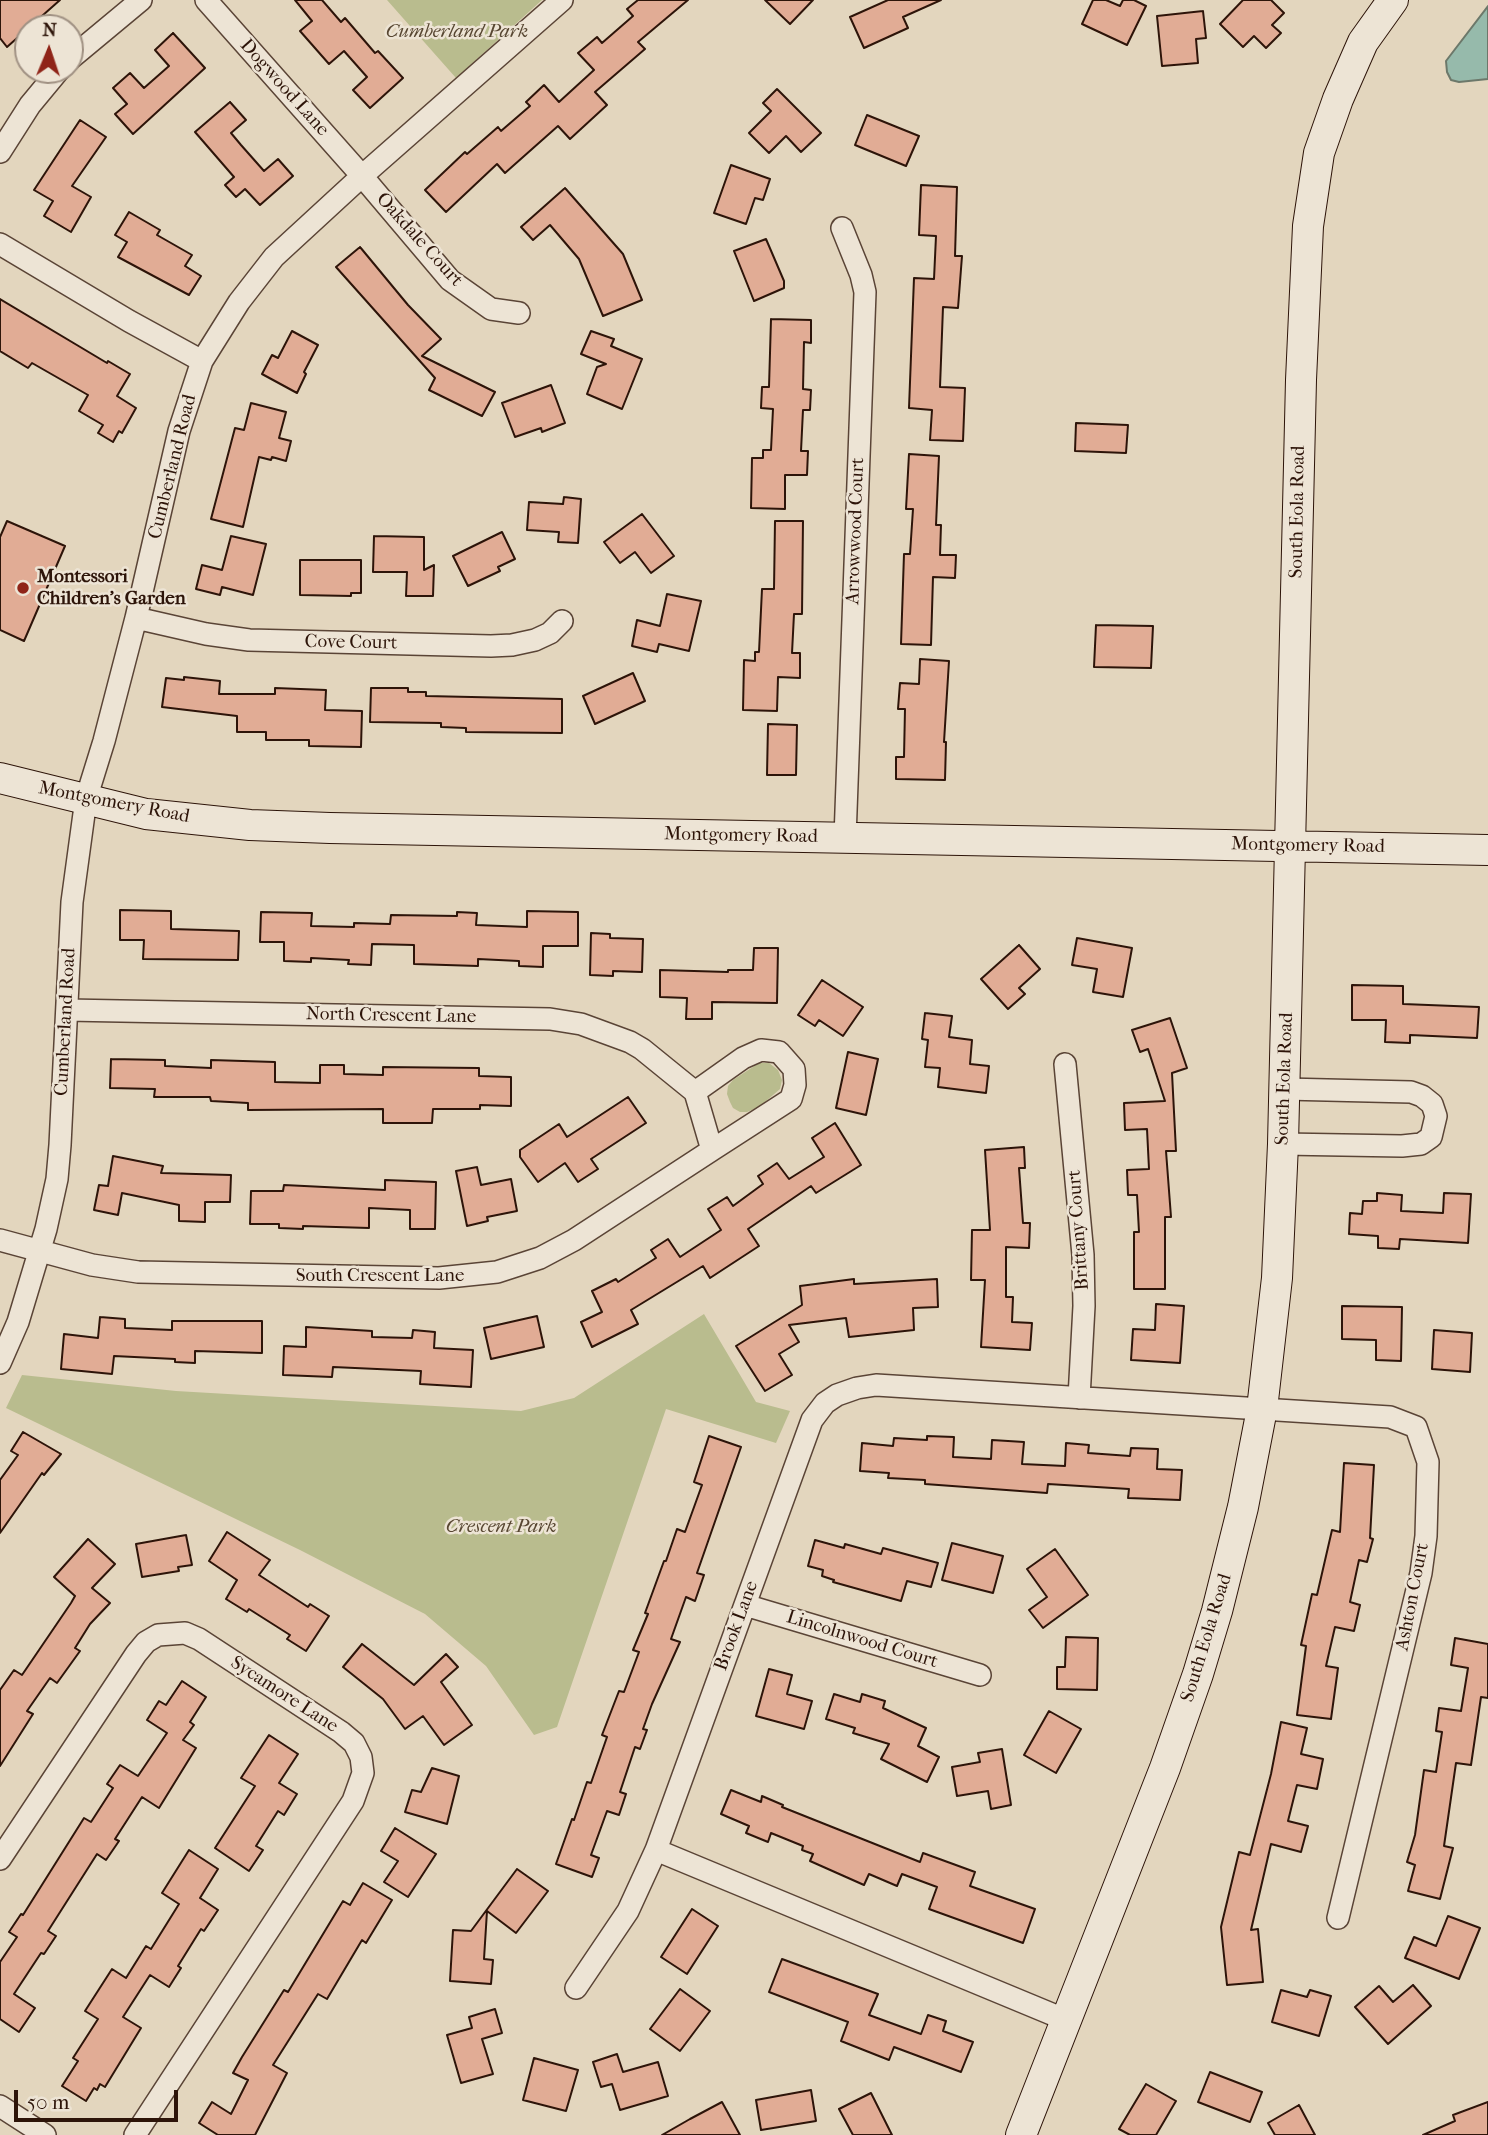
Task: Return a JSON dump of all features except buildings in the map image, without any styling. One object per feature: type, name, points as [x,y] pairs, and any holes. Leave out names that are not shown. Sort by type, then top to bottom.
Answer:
[{"type":"street","points":[[84,48],[141,0]]},
{"type":"street","name":"Dogwood Lane","points":[[206,0],[362,176]]},
{"type":"street","name":"Cumberland Road","points":[[0,1363],[19,1322],[57,1179],[72,902],[86,799],[136,618],[179,431],[202,360],[239,302],[274,257],[562,0]]},
{"type":"street","name":"South Eola Road","points":[[1021,2135],[1165,1768],[1198,1674],[1217,1611],[1262,1409],[1277,1278],[1283,1144],[1305,271],[1311,192],[1319,153],[1338,99],[1363,42],[1393,0]]},
{"type":"street","points":[[0,152],[30,105],[47,84]]},
{"type":"street","name":"Oakdale Court","points":[[362,176],[450,280],[491,309],[519,313]]},
{"type":"street","name":"Arrowwood Court","points":[[842,228],[862,275],[865,292],[845,838]]},
{"type":"street","points":[[0,244],[129,321],[202,360]]},
{"type":"street","name":"Cove Court","points":[[136,618],[206,634],[249,640],[491,646],[512,646],[535,640],[550,633],[562,621]]},
{"type":"street","name":"Montgomery Road","points":[[0,778],[146,814],[250,825],[1488,850]]},
{"type":"street","name":"North Crescent Lane","points":[[67,1010],[550,1019],[580,1024],[630,1042],[695,1092]]},
{"type":"street","name":"South Crescent Lane","points":[[0,1240],[93,1265],[138,1272],[439,1278],[472,1276],[540,1258],[574,1240],[791,1099],[795,1085],[794,1069],[779,1052],[761,1051],[743,1058],[695,1092]]},
{"type":"street","name":"Brittany Court","points":[[1065,1064],[1083,1255],[1084,1306],[1079,1398]]},
{"type":"street","points":[[1283,1144],[1421,1144],[1431,1137],[1436,1116],[1432,1104],[1411,1092],[1285,1089]]},
{"type":"street","points":[[695,1092],[712,1150]]},
{"type":"street","name":"Brook Lane","points":[[576,1988],[628,1911],[656,1850],[812,1420],[825,1403],[857,1388],[876,1385],[1262,1409]]},
{"type":"street","name":"Ashton Court","points":[[1262,1409],[1390,1417],[1416,1427],[1428,1462],[1426,1536],[1421,1573],[1338,1918]]},
{"type":"street","name":"Lincolnwood Court","points":[[745,1605],[980,1675]]},
{"type":"street","name":"Sycamore Lane","points":[[0,1859],[135,1654],[158,1635],[186,1633],[199,1639],[341,1732],[354,1743],[361,1757],[363,1773],[353,1801],[135,2135]]},
{"type":"street","points":[[656,1850],[1066,2020]]},
{"type":"street","points":[[0,2106],[45,2135]]},
{"type":"green space","name":"Cumberland Park","points":[[387,0],[542,0],[456,78]]},
{"type":"green space","points":[[759,1063],[769,1063],[778,1070],[782,1080],[780,1089],[759,1107],[740,1112],[733,1108],[730,1102],[728,1086]]},
{"type":"green space","name":"Crescent Park","points":[[704,1314],[756,1402],[790,1411],[776,1443],[666,1409],[557,1727],[534,1735],[486,1666],[425,1614],[300,1550],[6,1408],[22,1375],[176,1391],[521,1411],[574,1398]]},
{"type":"shaded area","points":[[1488,6],[1488,79],[1459,82],[1451,80],[1446,61]]},
{"type":"place","name":"Montessori Children's Garden","points":[[23,588]]}]
